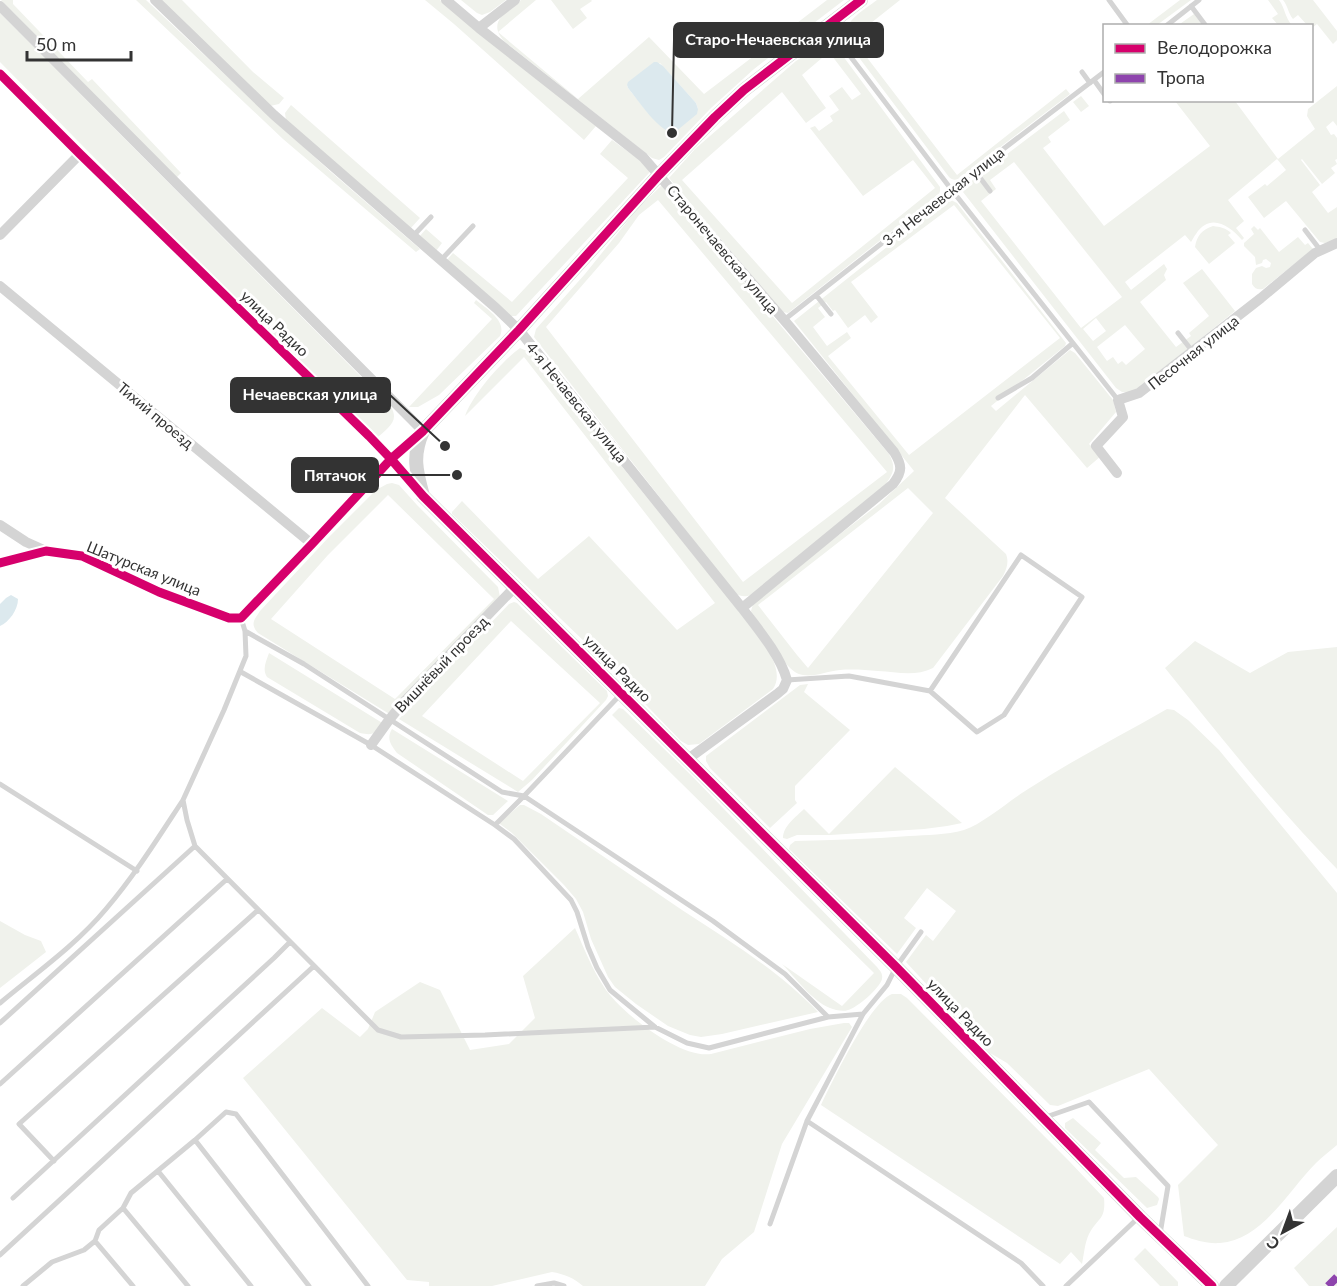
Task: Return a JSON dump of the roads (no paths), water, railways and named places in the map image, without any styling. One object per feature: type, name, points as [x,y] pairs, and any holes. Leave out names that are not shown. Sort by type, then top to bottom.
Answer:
[{"type":"street","name":"4-я Нечаевская улица","points":[[155,0],[274,115],[519,330],[742,608],[775,654],[784,669],[787,680]]},
{"type":"street","name":"Старонечаевская улица","points":[[446,0],[643,157],[784,320],[900,462],[901,468],[893,484],[742,608]]},
{"type":"street","points":[[479,28],[514,0]]},
{"type":"street","points":[[241,618],[391,459],[423,430],[519,330],[659,174],[715,117],[744,90],[861,0]]},
{"type":"street","name":"улица Радио","points":[[0,6],[423,430]]},
{"type":"street","name":"улица Радио","points":[[0,74],[391,459],[423,496],[896,967],[1140,1217],[1212,1286]]},
{"type":"street","points":[[0,235],[80,154]]},
{"type":"street","name":"Песочная улица","points":[[1118,400],[1139,393],[1315,253],[1337,243]]},
{"type":"street","name":"Тихий проезд","points":[[0,286],[312,544]]},
{"type":"street","points":[[1117,473],[1096,446],[1123,417],[1118,400]]},
{"type":"street","points":[[423,430],[415,454],[423,496]]},
{"type":"street","points":[[0,525],[26,542],[46,551]]},
{"type":"street","name":"Шатурская улица","points":[[0,562],[46,551],[82,556],[159,592],[229,618],[241,618]]},
{"type":"street","name":"Вишнёвый проезд","points":[[371,745],[410,696],[515,587]]},
{"type":"street","points":[[688,759],[777,694],[783,689],[787,680]]},
{"type":"street","points":[[1226,1286],[1337,1176]]},
{"type":"lane","points":[[1109,0],[1127,24]]},
{"type":"lane","points":[[1168,24],[1199,0]]},
{"type":"lane","points":[[1191,6],[1204,24]]},
{"type":"lane","points":[[828,26],[951,189],[1118,400]]},
{"type":"lane","points":[[1082,72],[1103,93]]},
{"type":"lane","name":"3-я Нечаевская улица","points":[[784,320],[1103,73]]},
{"type":"lane","points":[[975,171],[990,191]]},
{"type":"lane","points":[[414,236],[431,217]]},
{"type":"lane","points":[[441,260],[473,226]]},
{"type":"lane","points":[[1305,230],[1321,251]]},
{"type":"lane","points":[[816,295],[831,314]]},
{"type":"lane","points":[[1178,333],[1193,352]]},
{"type":"lane","points":[[998,398],[1032,378],[1073,343]]},
{"type":"lane","points":[[787,680],[849,676],[930,691],[977,732],[1004,715],[1082,597],[1021,555],[930,691]]},
{"type":"lane","points":[[0,1003],[72,943],[105,911],[136,871],[183,800],[241,672],[246,656],[245,631],[241,618]]},
{"type":"lane","points":[[245,631],[304,664],[502,792],[524,796],[713,921],[785,974],[828,1017]]},
{"type":"lane","points":[[241,672],[371,745],[514,839],[571,900],[588,947],[610,990],[655,1027],[687,1043],[709,1048],[828,1017],[863,1014]]},
{"type":"lane","points":[[495,825],[621,693]]},
{"type":"lane","points":[[0,784],[136,871]]},
{"type":"lane","points":[[183,800],[195,846],[378,1030],[401,1037],[655,1027]]},
{"type":"lane","points":[[0,1023],[195,846]]},
{"type":"lane","points":[[0,1084],[227,879]]},
{"type":"lane","points":[[54,1161],[19,1124],[258,910]]},
{"type":"lane","points":[[770,1224],[807,1121],[863,1014],[887,985],[896,967],[921,932]]},
{"type":"lane","points":[[14,1198],[290,942]]},
{"type":"lane","points":[[0,1256],[314,966]]},
{"type":"lane","points":[[1043,1118],[1089,1102],[1168,1186],[1160,1236]]},
{"type":"lane","points":[[23,1286],[52,1262],[84,1250],[95,1241],[99,1230],[123,1208],[131,1193],[226,1112],[236,1114],[368,1286]]},
{"type":"lane","points":[[807,1121],[1021,1263],[1043,1286]]},
{"type":"lane","points":[[195,1140],[309,1286]]},
{"type":"lane","points":[[158,1171],[251,1286]]},
{"type":"lane","points":[[123,1208],[188,1286]]},
{"type":"lane","points":[[1066,1286],[1140,1217]]},
{"type":"lane","points":[[95,1241],[131,1285]]},
{"type":"lane","points":[[537,1286],[554,1283],[564,1286]]},
{"type":"place","name":"Старо-Нечаевская улица","points":[[672,133]]},
{"type":"place","name":"Нечаевская улица","points":[[445,446]]},
{"type":"place","name":"Пятачок","points":[[457,475]]}]
